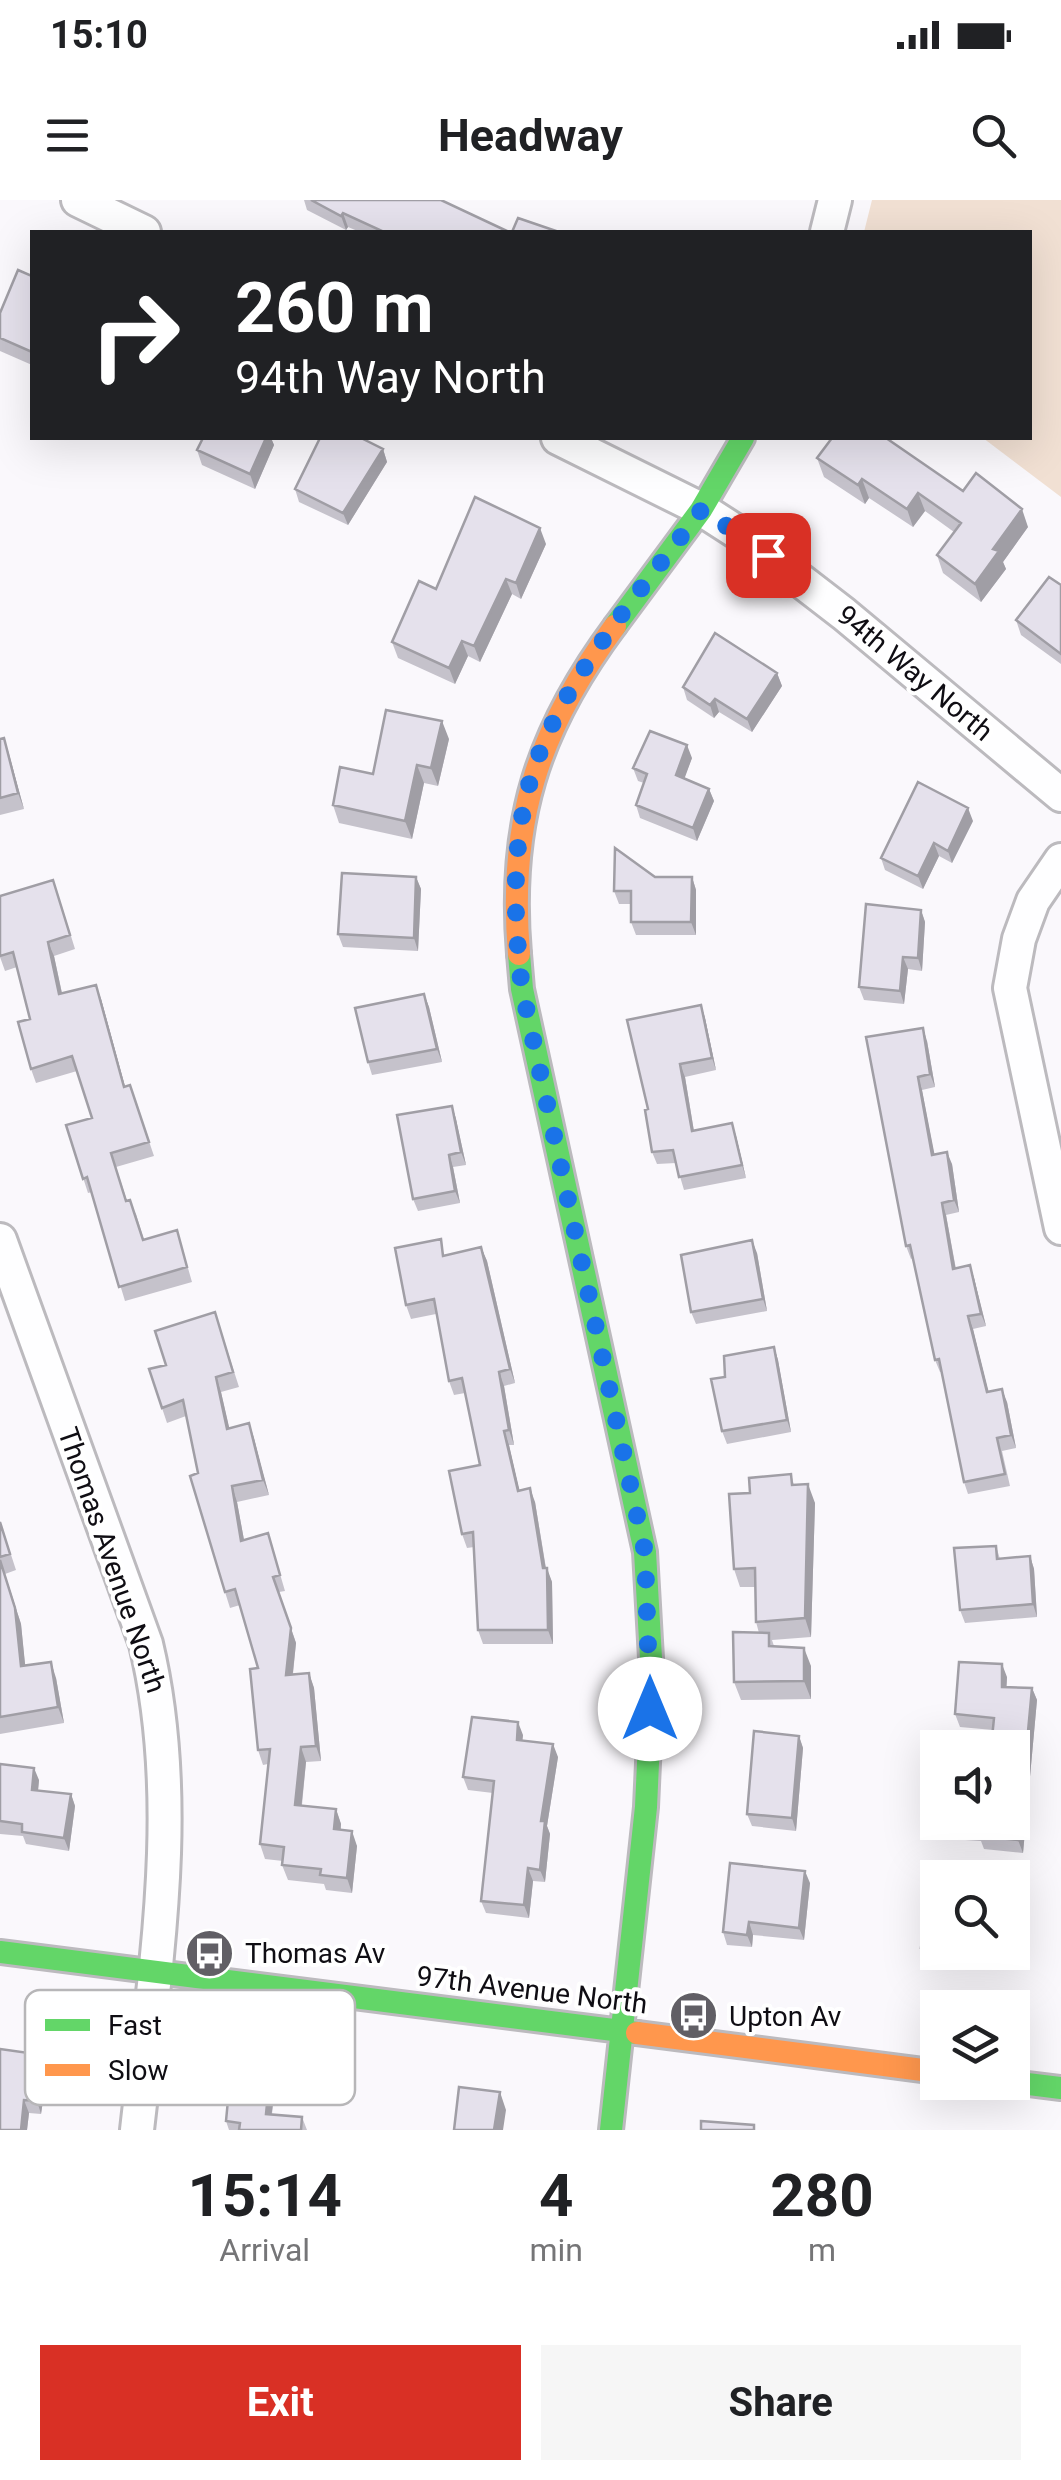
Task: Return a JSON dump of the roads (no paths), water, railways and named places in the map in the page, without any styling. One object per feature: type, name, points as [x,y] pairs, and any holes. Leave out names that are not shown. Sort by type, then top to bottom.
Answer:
[{"type":"street","points":[[78,200],[140,230]]},
{"type":"street","points":[[828,230],[835,200]]},
{"type":"street","name":"94th Way North","points":[[562,440],[702,509],[844,614],[1061,796]]},
{"type":"street","points":[[611,2130],[646,1807],[652,1676],[645,1552],[522,989],[514,920],[516,852],[530,783],[556,720],[607,638],[702,509],[742,440]]},
{"type":"street","points":[[1061,860],[1033,901],[1018,939],[1010,988],[1061,1228]]},
{"type":"street","name":"Thomas Avenue North","points":[[0,1240],[146,1644],[161,1706],[166,1778],[152,1990]]},
{"type":"street","name":"97th Avenue North","points":[[0,1952],[294,1990]]},
{"type":"street","name":"97th Avenue North","points":[[355,1998],[920,2070]]},
{"type":"street","points":[[1030,2084],[1061,2088]]},
{"type":"street","name":"Thomas Avenue North","points":[[136,2130],[139,2105]]},
{"type":"place","name":"Thomas Av","points":[[210,1953]]},
{"type":"place","name":"Upton Av","points":[[694,2016]]}]
